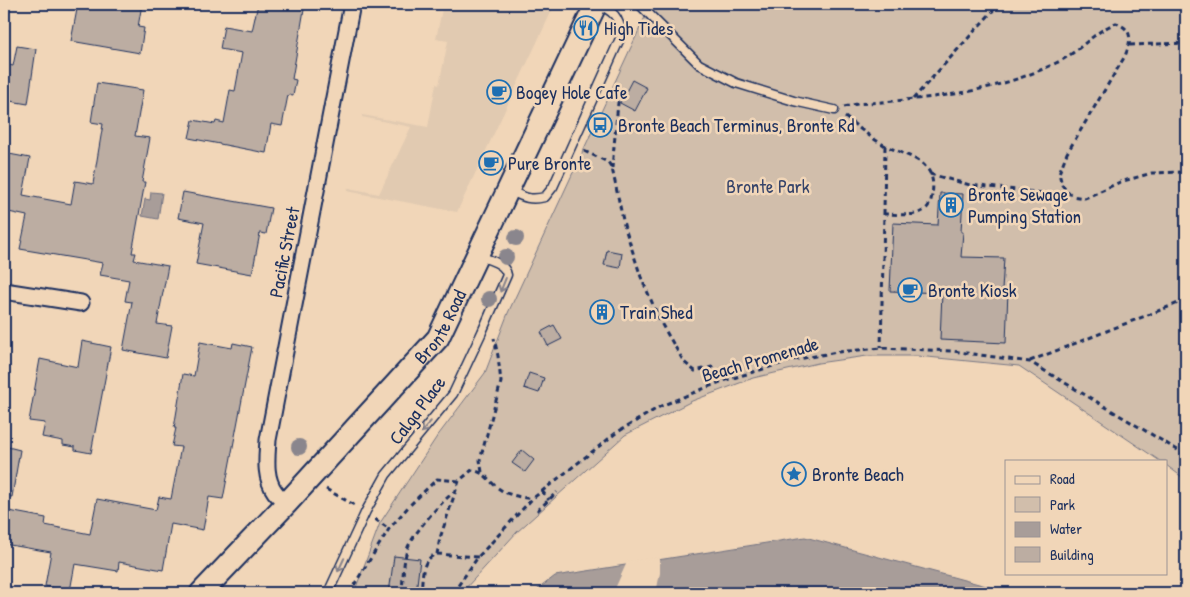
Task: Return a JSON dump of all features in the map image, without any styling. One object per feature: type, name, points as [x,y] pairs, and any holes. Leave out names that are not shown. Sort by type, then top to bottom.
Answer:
[{"type":"main road","name":"Bronte Road","points":[[201,593],[287,503],[438,338],[597,4]]},
{"type":"street","name":"Pacific Street","points":[[287,503],[275,492],[268,478],[266,460],[268,440],[352,4]]},
{"type":"street","points":[[4,291],[81,303]]},
{"type":"lane","points":[[508,190],[534,200],[545,197],[553,187],[622,34],[619,20],[610,10],[597,4]]},
{"type":"lane","points":[[639,4],[699,64],[736,82],[794,102],[834,110]]},
{"type":"lane","name":"Calga Place","points":[[328,593],[366,511],[386,474],[453,394],[482,332],[506,271],[502,266],[478,255]]},
{"type":"path","points":[[913,99],[999,4]]},
{"type":"path","points":[[834,110],[856,104],[946,96],[993,87],[1033,74],[1061,61],[1103,28],[1116,23],[1125,26],[1129,34],[1130,45],[1067,153],[1060,173],[1062,185],[1072,196]]},
{"type":"path","points":[[1130,45],[1186,43]]},
{"type":"path","points":[[621,94],[618,103],[612,168],[624,225],[641,277],[661,323],[684,362],[695,370],[712,367],[720,382]]},
{"type":"path","points":[[834,110],[885,145],[914,157],[926,165],[933,179],[931,202],[925,211],[915,215],[884,214]]},
{"type":"path","points":[[880,348],[885,145]]},
{"type":"path","points":[[572,146],[608,162],[612,168]]},
{"type":"path","points":[[930,174],[970,185],[1085,198],[1120,182],[1152,173],[1186,172]]},
{"type":"path","points":[[1030,362],[1186,300]]},
{"type":"path","points":[[482,332],[493,337],[498,356],[501,382],[480,460],[482,472]]},
{"type":"path","name":"Beach Promenade","points":[[452,593],[478,557],[532,499],[616,433],[661,406],[720,382],[793,360],[837,352],[880,348],[952,351],[1030,362],[1186,455]]},
{"type":"path","points":[[437,554],[440,538],[459,481],[472,470],[482,472],[500,490],[512,495],[532,499]]},
{"type":"path","points":[[308,479],[366,511],[389,529]]},
{"type":"path","points":[[349,593],[389,529],[409,506],[437,479],[459,481]]},
{"type":"path","points":[[402,593],[408,547],[445,499],[456,491]]},
{"type":"path","points":[[542,491],[549,500]]},
{"type":"path","points":[[537,511],[558,492]]},
{"type":"path","points":[[421,593],[425,561],[430,556],[437,554],[478,557]]},
{"type":"shaded area","points":[[443,4],[555,4],[457,212],[347,191],[348,188],[379,194],[411,127],[362,117],[362,115],[428,127],[436,84],[439,85],[448,41],[436,39]]},
{"type":"green space","name":"Bronte Park","points":[[651,4],[1186,4],[1186,480],[1168,466],[1168,460],[1159,460],[1019,366],[917,356],[867,356],[818,363],[753,378],[692,401],[625,435],[517,532],[463,593],[354,593],[380,523],[436,438],[485,373],[508,313]]},
{"type":"water","points":[[151,192],[162,193],[158,219],[142,216],[145,199],[150,200]]},
{"type":"water","points":[[805,537],[1012,593],[533,593],[555,576]]},
{"type":"pier","points":[[657,558],[660,560],[660,573],[656,593],[613,593],[627,562]]},
{"type":"building","points":[[78,4],[142,4],[138,27],[144,28],[140,53],[71,41]]},
{"type":"building","points":[[258,4],[305,4],[292,79],[296,80],[293,96],[288,95],[282,126],[271,124],[266,153],[189,138],[193,120],[215,124],[216,121],[224,123],[230,90],[235,91],[242,53],[220,49],[224,26],[252,31]]},
{"type":"building","points":[[17,46],[36,49],[28,104],[4,100],[4,64],[13,66]]},
{"type":"building","points":[[632,80],[647,88],[635,111],[620,103]]},
{"type":"building","points":[[97,83],[143,90],[135,136],[150,138],[142,182],[145,182],[132,253],[136,253],[134,260],[168,266],[157,324],[172,326],[166,358],[123,350],[132,302],[125,301],[129,280],[100,275],[103,263],[20,249],[27,216],[4,211],[4,153],[30,158],[23,195],[71,204],[75,181],[93,184],[103,124],[91,122]]},
{"type":"building","points":[[183,192],[271,208],[266,234],[260,233],[252,274],[196,264],[204,223],[178,218]]},
{"type":"building","points":[[940,193],[963,194],[961,257],[1004,258],[1002,290],[1008,290],[1006,343],[940,340],[942,293],[890,291],[893,223],[938,225]]},
{"type":"building","points":[[607,250],[622,253],[620,268],[604,265]]},
{"type":"building","points":[[554,325],[562,339],[548,346],[541,332]]},
{"type":"building","points":[[82,341],[111,347],[91,453],[75,450],[75,447],[63,445],[63,441],[42,437],[45,423],[29,421],[40,359],[78,367]]},
{"type":"building","points":[[200,342],[232,348],[233,343],[252,347],[223,499],[209,497],[203,530],[171,524],[163,570],[119,562],[118,571],[75,564],[70,591],[45,586],[51,552],[4,544],[4,510],[46,518],[45,525],[90,534],[97,499],[156,510],[159,497],[171,499],[181,447],[172,446],[183,374],[194,376]]},
{"type":"building","points":[[529,373],[544,378],[539,393],[524,388]]},
{"type":"building","points":[[4,446],[20,450],[12,497],[4,496]]},
{"type":"building","points":[[522,450],[534,460],[525,472],[512,463]]},
{"type":"building","points":[[394,556],[420,559],[416,593],[389,593]]},
{"type":"place","name":"High Tides","points":[[586,28]]},
{"type":"place","name":"Bogey Hole Cafe","points":[[499,92]]},
{"type":"place","name":"Bronte Beach Terminus, Bronte Rd","points":[[600,125]]},
{"type":"place","name":"Pure Bronte","points":[[491,163]]},
{"type":"place","name":"Bronte Sewage Pumping Station","points":[[951,205]]},
{"type":"place","name":"Bronte Kiosk","points":[[910,290]]},
{"type":"place","name":"Train Shed","points":[[602,312]]},
{"type":"place","name":"Bronte Beach","points":[[794,474]]}]
